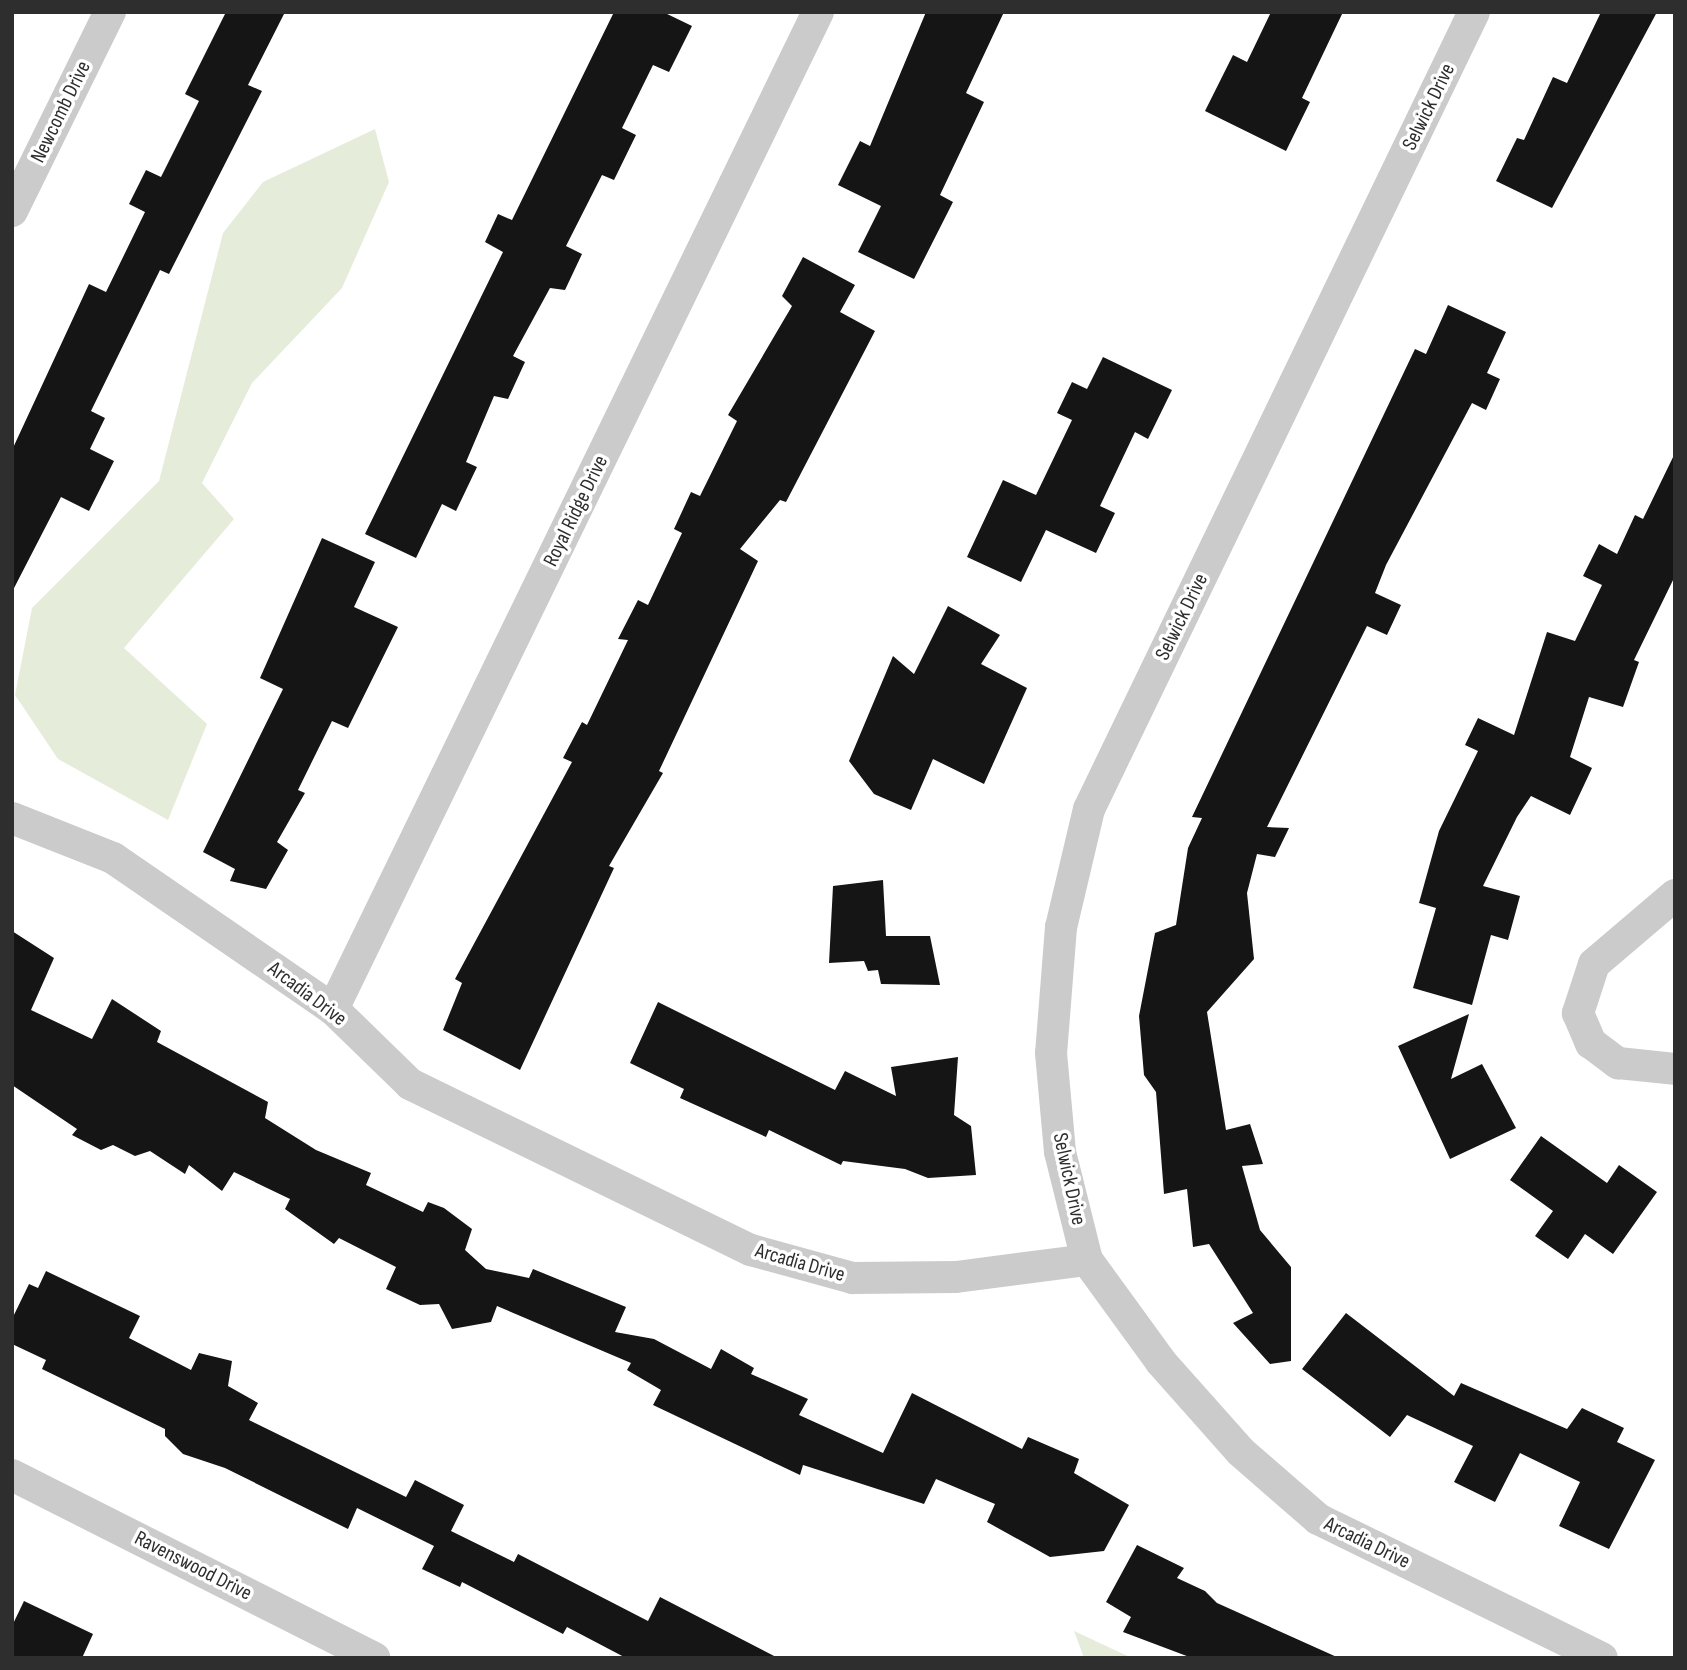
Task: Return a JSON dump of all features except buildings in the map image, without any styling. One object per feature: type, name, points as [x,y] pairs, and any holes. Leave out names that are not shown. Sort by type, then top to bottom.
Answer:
[{"type":"street","name":"Newcomb Drive","points":[[12,211],[110,12]]},
{"type":"street","name":"Royal Ridge Drive","points":[[333,1009],[818,12]]},
{"type":"street","name":"Selwick Drive","points":[[1087,1261],[1060,1152],[1051,1053],[1061,927],[1090,809],[1474,12]]},
{"type":"street","name":"Arcadia Drive","points":[[12,818],[113,858],[333,1009],[410,1084],[751,1250],[853,1278],[956,1277],[1087,1261],[1161,1362],[1233,1443],[1318,1519],[1602,1658]]},
{"type":"street","points":[[1675,895],[1594,964],[1578,1013],[1591,1043],[1618,1063],[1675,1069]]},
{"type":"street","name":"Ravenswood Drive","points":[[12,1475],[374,1658]]},
{"type":"green space","points":[[375,129],[389,182],[342,288],[252,383],[202,483],[234,519],[124,648],[207,724],[168,820],[58,759],[15,695],[32,608],[159,481],[223,233],[263,182]]},
{"type":"green space","points":[[1074,1631],[1132,1658],[1084,1658]]}]
